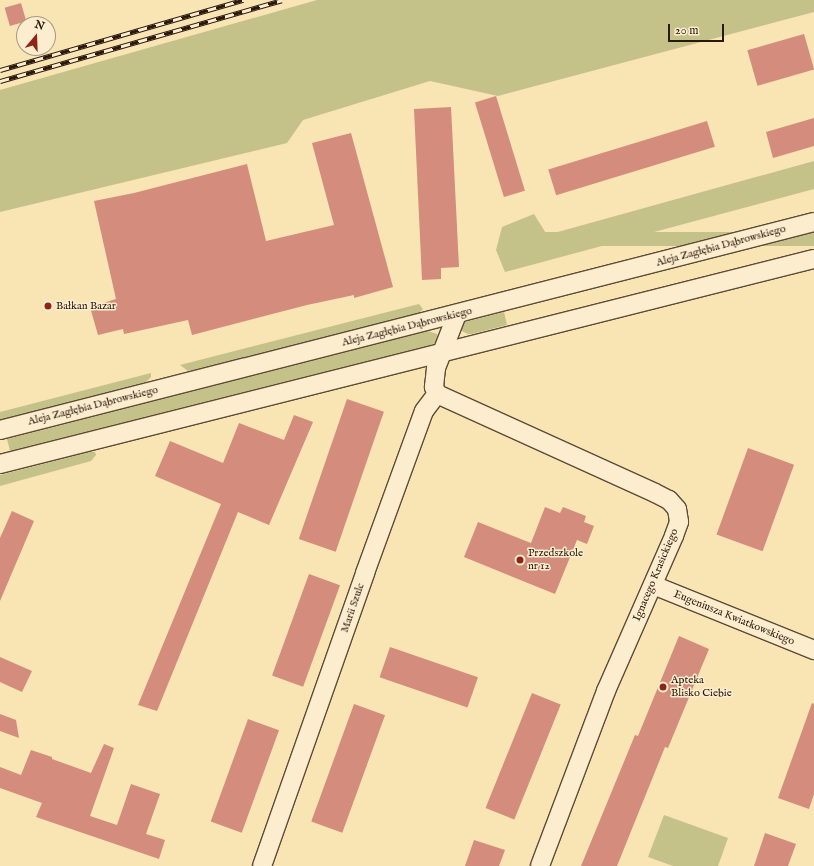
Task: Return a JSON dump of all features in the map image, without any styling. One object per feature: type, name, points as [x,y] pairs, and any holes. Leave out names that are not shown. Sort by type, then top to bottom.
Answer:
[{"type":"street","name":"Aleja Zagłębia Dąbrowskiego","points":[[0,430],[814,222]]},
{"type":"street","points":[[0,464],[814,259]]},
{"type":"street","points":[[436,394],[436,368],[457,314]]},
{"type":"street","name":"Ignacego Krasickiego","points":[[436,394],[669,500],[677,509],[679,522],[674,536],[606,691],[540,866]]},
{"type":"street","name":"Marii Szulc","points":[[262,866],[354,603],[424,411],[436,394]]},
{"type":"street","name":"Eugeniusza Kwiatkowskiego","points":[[653,585],[814,650]]},
{"type":"shaded area","points":[[317,0],[814,0],[814,12],[498,96],[430,81],[303,120],[287,143],[0,212],[0,90]]},
{"type":"shaded area","points":[[814,161],[814,189],[505,272],[496,250],[502,227],[534,214],[547,235]]},
{"type":"shaded area","points":[[505,232],[814,232],[814,246],[505,246]]},
{"type":"shaded area","points":[[419,304],[423,309],[419,313],[195,370],[188,371],[180,365]]},
{"type":"shaded area","points":[[504,312],[507,325],[472,334],[462,331],[462,326],[465,322]]},
{"type":"shaded area","points":[[428,331],[437,334],[439,338],[438,341],[431,345],[10,451],[7,439]]},
{"type":"shaded area","points":[[151,373],[151,377],[146,382],[0,420],[0,412]]},
{"type":"shaded area","points":[[95,452],[96,455],[91,461],[0,486],[0,475]]},
{"type":"shaded area","points":[[664,815],[728,838],[718,866],[673,866],[648,857]]},
{"type":"building","points":[[21,3],[25,16],[16,16],[16,24],[10,26],[5,8]]},
{"type":"building","points":[[804,34],[814,70],[757,86],[747,50]]},
{"type":"building","points":[[496,96],[525,191],[504,197],[475,102]]},
{"type":"building","points":[[451,107],[459,267],[441,268],[441,279],[422,280],[414,109]]},
{"type":"building","points":[[814,118],[814,146],[773,158],[766,132]]},
{"type":"building","points":[[707,121],[715,147],[556,195],[548,170]]},
{"type":"building","points":[[351,133],[393,287],[354,298],[354,295],[307,305],[192,335],[188,320],[124,334],[123,329],[98,335],[90,307],[116,299],[94,201],[134,193],[247,164],[266,241],[334,225],[312,143]]},
{"type":"building","points":[[347,399],[384,412],[336,552],[299,539]]},
{"type":"building","points":[[294,415],[313,422],[269,525],[238,512],[157,711],[138,705],[221,504],[155,476],[170,441],[223,463],[239,423],[284,440]]},
{"type":"building","points":[[748,448],[794,465],[763,551],[717,534]]},
{"type":"building","points":[[545,507],[560,513],[563,507],[586,516],[584,522],[594,526],[587,544],[577,540],[555,594],[464,557],[478,522],[531,543]]},
{"type":"building","points":[[12,511],[34,521],[0,601],[0,538]]},
{"type":"building","points":[[309,574],[340,585],[303,687],[272,675]]},
{"type":"building","points":[[679,636],[709,649],[668,748],[665,747],[617,866],[581,866],[635,735],[638,736]]},
{"type":"building","points":[[390,647],[478,677],[468,708],[380,677]]},
{"type":"building","points":[[0,657],[32,671],[22,692],[0,682]]},
{"type":"building","points":[[532,693],[561,705],[514,820],[486,808]]},
{"type":"building","points":[[812,703],[814,704],[814,794],[809,809],[778,798]]},
{"type":"building","points":[[354,704],[385,715],[342,833],[311,821]]},
{"type":"building","points":[[0,714],[16,720],[19,738],[0,731]]},
{"type":"building","points":[[248,719],[279,730],[242,833],[211,821]]},
{"type":"building","points":[[104,744],[114,748],[90,816],[117,825],[131,784],[160,794],[146,834],[165,840],[159,859],[36,817],[42,803],[0,788],[0,767],[21,775],[31,750],[91,773]]},
{"type":"building","points":[[765,833],[796,844],[788,866],[754,866]]},
{"type":"building","points":[[474,840],[505,850],[499,866],[465,866]]},
{"type":"railway","points":[[0,70],[243,0]]},
{"type":"railway","points":[[0,81],[282,0]]},
{"type":"place","name":"Bałkan Bazar","points":[[48,306]]},
{"type":"place","name":"Przedszkole nr 12","points":[[520,560]]},
{"type":"place","name":"Apteka Blisko Ciebie","points":[[663,687]]}]
